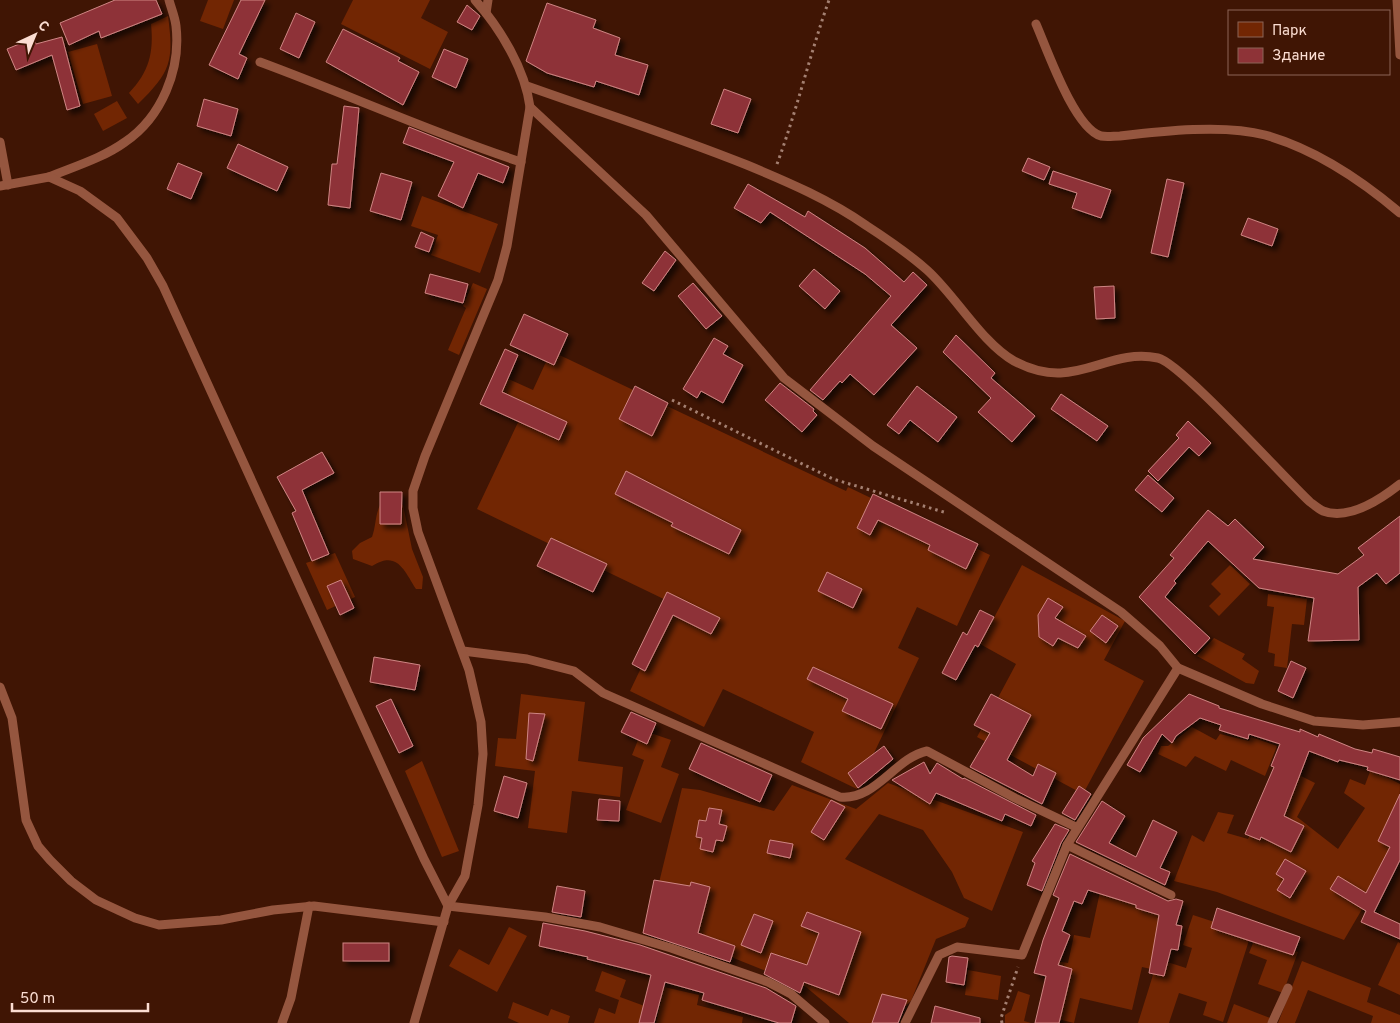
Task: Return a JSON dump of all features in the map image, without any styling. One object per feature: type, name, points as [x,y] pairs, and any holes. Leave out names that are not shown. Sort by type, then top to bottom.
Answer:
[{"type":"lane","points":[[0,142],[4,185],[48,177],[125,142],[152,115],[172,79],[177,50],[176,24],[169,0]]},
{"type":"lane","points":[[414,1023],[448,906],[465,876],[478,805],[483,754],[481,722],[463,651],[418,532],[413,508],[414,491],[425,456],[498,280],[507,246],[530,107],[527,86],[486,13],[475,0]]},
{"type":"lane","points":[[486,13],[488,0]]},
{"type":"lane","points":[[1397,0],[1400,55]]},
{"type":"lane","points":[[1036,24],[1065,91],[1077,112],[1090,129],[1097,134],[1102,136],[1120,136],[1230,130],[1264,134],[1318,156],[1349,174],[1400,212]]},
{"type":"lane","points":[[260,62],[347,94],[477,148],[520,162]]},
{"type":"lane","points":[[527,86],[712,151],[813,194],[866,224],[928,270],[990,341],[1011,360],[1033,370],[1052,374],[1070,373],[1140,356],[1162,359],[1204,396],[1310,502],[1323,511],[1335,514],[1356,511],[1400,484]]},
{"type":"lane","points":[[530,107],[646,215],[784,378],[873,446],[1121,612],[1160,646],[1178,668],[1262,704],[1314,721],[1363,725],[1400,722]]},
{"type":"lane","points":[[48,177],[80,191],[117,218],[147,258],[163,286],[424,859],[448,906]]},
{"type":"lane","points":[[463,651],[527,659],[574,671],[603,693],[840,798],[848,798],[860,794],[912,756],[927,751],[1015,798],[1076,827]]},
{"type":"lane","points":[[905,1023],[939,955],[957,948],[1022,955],[1066,845],[1178,668]]},
{"type":"lane","points":[[0,686],[12,718],[26,820],[32,835],[50,860],[96,900],[134,918],[159,925],[221,920],[274,910],[309,906],[444,922]]},
{"type":"lane","points":[[1066,845],[1171,895]]},
{"type":"lane","points":[[282,1023],[291,998],[309,906]]},
{"type":"lane","points":[[448,906],[545,917],[600,927],[672,948],[768,982],[791,994],[825,1023]]},
{"type":"lane","points":[[1272,1023],[1288,988]]},
{"type":"path","points":[[773,176],[792,122],[810,54],[829,0]]},
{"type":"path","points":[[672,400],[833,479],[949,514]]},
{"type":"path","points":[[1002,1023],[1022,955]]},
{"type":"green space","points":[[208,0],[234,0],[223,29],[200,21]]},
{"type":"green space","points":[[353,0],[430,0],[421,18],[448,32],[430,69],[341,24]]},
{"type":"green space","points":[[168,16],[170,55],[168,65],[164,74],[138,104],[129,93],[146,70],[149,61],[152,44],[151,24]]},
{"type":"green space","points":[[97,44],[112,96],[83,104],[68,52]]},
{"type":"green space","points":[[117,101],[127,118],[103,131],[94,114]]},
{"type":"green space","points":[[422,196],[498,224],[480,273],[431,255],[438,235],[411,226]]},
{"type":"green space","points":[[473,283],[487,289],[459,355],[448,350],[466,308],[463,306]]},
{"type":"green space","points":[[551,351],[846,491],[848,487],[990,555],[957,626],[917,607],[898,648],[919,658],[857,789],[801,762],[814,732],[723,689],[704,727],[630,691],[672,603],[477,509],[521,416],[492,402],[504,377],[533,390]]},
{"type":"green space","points":[[380,505],[403,505],[412,549],[423,577],[422,589],[416,589],[403,569],[394,561],[388,560],[372,566],[353,559],[352,551],[360,543],[372,537]]},
{"type":"green space","points":[[335,553],[355,597],[327,610],[306,563]]},
{"type":"green space","points":[[1022,565],[1125,621],[1104,660],[1144,681],[1083,794],[977,737],[1016,664],[980,644]]},
{"type":"green space","points":[[1230,565],[1250,584],[1219,616],[1209,606],[1221,594],[1211,584]]},
{"type":"green space","points":[[1268,594],[1307,599],[1304,625],[1292,624],[1287,668],[1274,666],[1275,654],[1268,652],[1274,607],[1267,606]]},
{"type":"green space","points":[[1214,638],[1245,654],[1242,659],[1259,671],[1254,684],[1246,683],[1197,656]]},
{"type":"green space","points":[[521,694],[585,702],[578,761],[623,767],[620,797],[572,791],[567,833],[528,828],[535,771],[495,766],[498,738],[516,739]]},
{"type":"green space","points":[[1192,727],[1216,740],[1220,734],[1249,741],[1251,737],[1277,746],[1265,776],[1231,760],[1226,771],[1195,756],[1186,767],[1158,754],[1161,746],[1168,746]]},
{"type":"green space","points":[[642,730],[671,740],[661,767],[679,774],[661,823],[626,810],[644,760],[632,755]]},
{"type":"green space","points":[[422,761],[459,851],[442,857],[405,771]]},
{"type":"green space","points":[[1371,769],[1400,784],[1399,846],[1344,940],[1217,892],[1174,881],[1192,835],[1204,842],[1218,812],[1234,815],[1227,833],[1248,839],[1263,805],[1293,772],[1315,783],[1297,817],[1338,849],[1365,808],[1344,793],[1350,779],[1365,785]]},
{"type":"green space","points":[[888,783],[1023,832],[992,911],[964,898],[952,872],[923,830],[879,814],[845,859],[969,918],[965,927],[936,939],[911,1001],[888,1023],[849,1023],[806,987],[649,924],[682,788],[700,790],[774,811],[792,785],[856,809]]},
{"type":"green space","points":[[1100,892],[1165,907],[1151,969],[1142,967],[1132,1010],[1080,998],[1074,1023],[1042,1015],[1055,961],[1068,963],[1074,935],[1090,938]]},
{"type":"green space","points":[[1193,915],[1251,934],[1223,1022],[1203,1015],[1207,1002],[1179,993],[1169,1023],[1138,1023],[1158,959],[1186,968],[1192,948],[1183,945]]},
{"type":"green space","points":[[509,927],[527,936],[497,992],[449,966],[459,949],[489,965]]},
{"type":"green space","points":[[1256,936],[1298,952],[1283,993],[1258,984],[1267,960],[1249,953]]},
{"type":"green space","points":[[1398,942],[1400,943],[1400,995],[1378,985]]},
{"type":"green space","points":[[1302,961],[1371,988],[1367,1002],[1400,1015],[1400,1023],[1371,1023],[1373,1016],[1308,990],[1295,1023],[1278,1023]]},
{"type":"green space","points":[[968,970],[1001,976],[998,1000],[965,995]]},
{"type":"green space","points":[[602,971],[626,980],[620,997],[650,1008],[644,1023],[594,1023],[599,1008],[615,1014],[619,1000],[595,991]]},
{"type":"green space","points":[[664,987],[699,995],[697,1005],[743,1017],[742,1023],[656,1023]]},
{"type":"green space","points":[[1018,991],[1030,995],[1024,1021],[1031,1023],[1005,1023],[1005,1015],[1011,1011]]},
{"type":"green space","points":[[513,1002],[548,1016],[551,1009],[570,1016],[568,1023],[519,1023],[508,1018]]},
{"type":"green space","points":[[1234,1004],[1270,1018],[1268,1023],[1227,1023]]},
{"type":"building","points":[[115,0],[156,0],[162,14],[101,38],[99,31],[69,45],[60,23]]},
{"type":"building","points":[[241,0],[265,0],[239,54],[247,58],[238,79],[209,65]]},
{"type":"building","points":[[547,3],[596,20],[593,28],[620,38],[615,55],[648,65],[639,95],[596,81],[594,87],[547,73],[526,61]]},
{"type":"building","points":[[467,5],[480,16],[472,30],[457,22]]},
{"type":"building","points":[[296,13],[315,22],[299,58],[280,49]]},
{"type":"building","points":[[343,29],[400,58],[398,61],[419,72],[403,105],[326,62]]},
{"type":"building","points":[[62,37],[80,106],[67,110],[52,55],[16,70],[7,49],[34,38],[36,44]]},
{"type":"building","points":[[444,49],[468,59],[456,88],[432,77]]},
{"type":"building","points":[[724,89],[751,99],[738,133],[711,124]]},
{"type":"building","points":[[204,99],[238,109],[231,136],[197,126]]},
{"type":"building","points":[[344,106],[359,108],[350,208],[328,205],[332,164],[337,164]]},
{"type":"building","points":[[409,127],[509,167],[503,183],[478,173],[463,208],[438,196],[454,162],[403,143]]},
{"type":"building","points":[[238,144],[288,167],[277,191],[227,168]]},
{"type":"building","points":[[1028,158],[1050,167],[1044,180],[1022,171]]},
{"type":"building","points":[[178,163],[202,173],[191,199],[167,189]]},
{"type":"building","points":[[1053,171],[1111,190],[1101,218],[1072,208],[1077,193],[1049,184]]},
{"type":"building","points":[[381,173],[412,182],[401,220],[370,211]]},
{"type":"building","points":[[1167,179],[1184,183],[1168,257],[1151,253]]},
{"type":"building","points":[[748,184],[805,217],[808,211],[865,248],[904,282],[913,272],[927,285],[891,325],[917,348],[874,395],[850,374],[842,383],[840,381],[823,400],[810,390],[891,296],[865,274],[770,212],[761,223],[734,208]]},
{"type":"building","points":[[1248,218],[1278,229],[1272,246],[1241,235]]},
{"type":"building","points":[[421,232],[434,238],[429,252],[415,247]]},
{"type":"building","points":[[665,251],[676,260],[654,291],[642,283]]},
{"type":"building","points":[[814,269],[840,291],[825,309],[799,286]]},
{"type":"building","points":[[430,274],[468,284],[463,303],[425,293]]},
{"type":"building","points":[[693,283],[722,316],[706,329],[678,296]]},
{"type":"building","points":[[1114,286],[1115,318],[1096,319],[1094,287]]},
{"type":"building","points":[[524,314],[568,334],[554,365],[510,345]]},
{"type":"building","points":[[956,335],[995,373],[991,378],[1035,416],[1012,442],[978,412],[991,398],[943,352]]},
{"type":"building","points":[[714,338],[728,346],[723,354],[743,365],[723,403],[701,391],[697,398],[683,389]]},
{"type":"building","points":[[505,349],[518,355],[502,392],[567,422],[559,440],[480,404]]},
{"type":"building","points":[[780,383],[814,409],[813,411],[817,415],[802,432],[765,400]]},
{"type":"building","points":[[635,386],[668,403],[652,436],[619,419]]},
{"type":"building","points":[[917,386],[957,417],[938,442],[910,420],[899,434],[887,425]]},
{"type":"building","points":[[1061,394],[1108,426],[1097,441],[1051,409]]},
{"type":"building","points":[[1188,421],[1211,443],[1199,456],[1189,447],[1158,481],[1148,471],[1179,438],[1176,435]]},
{"type":"building","points":[[322,452],[334,473],[302,490],[329,554],[312,561],[292,513],[296,511],[277,477]]},
{"type":"building","points":[[626,471],[741,530],[729,554],[671,526],[673,523],[615,494]]},
{"type":"building","points":[[1148,475],[1174,498],[1162,512],[1135,490]]},
{"type":"building","points":[[380,492],[402,492],[401,524],[380,524]]},
{"type":"building","points":[[873,494],[978,544],[966,569],[928,550],[930,545],[878,520],[870,535],[857,528]]},
{"type":"building","points":[[1208,510],[1228,526],[1235,519],[1264,547],[1253,559],[1338,574],[1364,555],[1358,548],[1400,516],[1400,573],[1386,584],[1377,573],[1358,587],[1359,640],[1308,641],[1314,598],[1259,588],[1208,541],[1174,581],[1176,583],[1165,597],[1210,638],[1195,654],[1139,597],[1174,558],[1170,555]]},
{"type":"building","points":[[551,538],[607,564],[593,592],[537,566]]},
{"type":"building","points":[[827,572],[862,589],[853,608],[818,591]]},
{"type":"building","points":[[341,580],[354,608],[340,615],[327,586]]},
{"type":"building","points":[[667,592],[720,618],[711,634],[673,615],[645,671],[632,664]]},
{"type":"building","points":[[1048,598],[1063,607],[1055,618],[1086,636],[1078,648],[1058,638],[1053,646],[1039,637],[1038,615]]},
{"type":"building","points":[[980,610],[994,617],[978,647],[975,645],[956,680],[942,673],[963,632],[967,635]]},
{"type":"building","points":[[1102,615],[1118,626],[1106,643],[1090,631]]},
{"type":"building","points":[[374,657],[420,665],[415,690],[370,682]]},
{"type":"building","points":[[1291,661],[1306,668],[1293,698],[1278,691]]},
{"type":"building","points":[[813,667],[893,704],[881,729],[842,711],[848,699],[807,679]]},
{"type":"building","points":[[991,694],[1031,715],[1007,760],[1033,776],[1038,764],[1056,773],[1042,804],[970,767],[990,733],[974,725]]},
{"type":"building","points":[[1189,694],[1219,706],[1219,708],[1300,732],[1300,729],[1318,737],[1319,734],[1355,749],[1372,753],[1373,749],[1400,757],[1400,780],[1367,770],[1368,767],[1339,760],[1338,762],[1309,751],[1284,816],[1304,826],[1291,852],[1261,837],[1260,840],[1245,834],[1274,767],[1271,766],[1280,744],[1249,734],[1248,739],[1219,730],[1221,725],[1200,718],[1176,736],[1172,743],[1162,734],[1140,772],[1127,765],[1143,738]]},
{"type":"building","points":[[391,699],[413,746],[399,753],[376,706]]},
{"type":"building","points":[[631,712],[656,723],[647,744],[621,732]]},
{"type":"building","points":[[529,713],[545,714],[533,761],[526,759]]},
{"type":"building","points":[[701,743],[772,775],[760,802],[689,769]]},
{"type":"building","points":[[884,746],[893,759],[858,788],[848,773]]},
{"type":"building","points":[[924,762],[930,774],[937,763],[963,779],[1036,815],[1031,826],[1005,814],[1002,821],[936,793],[930,804],[892,780]]},
{"type":"building","points":[[504,776],[527,783],[518,818],[494,811]]},
{"type":"building","points":[[1079,786],[1091,794],[1075,820],[1062,813]]},
{"type":"building","points":[[1400,794],[1400,860],[1374,912],[1400,924],[1400,939],[1361,922],[1366,911],[1330,889],[1338,876],[1366,893],[1390,847],[1378,841]]},
{"type":"building","points":[[599,799],[620,801],[619,821],[597,820]]},
{"type":"building","points":[[831,800],[845,807],[824,840],[811,832]]},
{"type":"building","points":[[1102,801],[1125,816],[1109,843],[1136,857],[1153,820],[1177,832],[1160,868],[1170,872],[1165,885],[1076,842]]},
{"type":"building","points":[[709,808],[722,810],[719,824],[727,826],[723,841],[716,840],[713,852],[700,849],[702,838],[696,837],[699,820],[706,821]]},
{"type":"building","points":[[1055,824],[1069,830],[1061,843],[1042,891],[1027,885],[1035,863],[1032,861]]},
{"type":"building","points":[[770,840],[793,844],[790,858],[767,853]]},
{"type":"building","points":[[1070,854],[1168,901],[1176,899],[1183,901],[1176,925],[1182,926],[1178,950],[1171,949],[1164,976],[1149,973],[1159,915],[1136,908],[1136,905],[1088,890],[1082,904],[1074,901],[1062,931],[1070,935],[1058,965],[1072,969],[1059,1023],[1035,1023],[1046,976],[1034,973],[1043,940],[1059,898],[1053,895]]},
{"type":"building","points":[[1285,859],[1306,871],[1290,898],[1277,890],[1284,879],[1276,874]]},
{"type":"building","points":[[654,880],[690,886],[691,882],[710,887],[698,933],[735,946],[730,962],[643,933]]},
{"type":"building","points":[[557,886],[585,891],[581,917],[552,912]]},
{"type":"building","points":[[1217,908],[1300,937],[1293,955],[1211,928]]},
{"type":"building","points":[[807,912],[861,932],[839,995],[804,982],[800,993],[764,974],[771,953],[807,965],[819,933],[801,926]]},
{"type":"building","points":[[754,914],[773,921],[761,953],[741,945]]},
{"type":"building","points":[[543,923],[640,945],[766,988],[796,1006],[791,1023],[779,1023],[702,1000],[704,993],[665,982],[654,1023],[639,1023],[651,975],[587,959],[588,957],[539,946]]},
{"type":"building","points":[[343,943],[389,943],[389,961],[343,961]]},
{"type":"building","points":[[949,957],[968,958],[964,985],[946,982]]},
{"type":"building","points":[[882,994],[907,1000],[898,1023],[872,1023]]},
{"type":"building","points":[[935,1006],[980,1018],[980,1023],[931,1023]]}]
